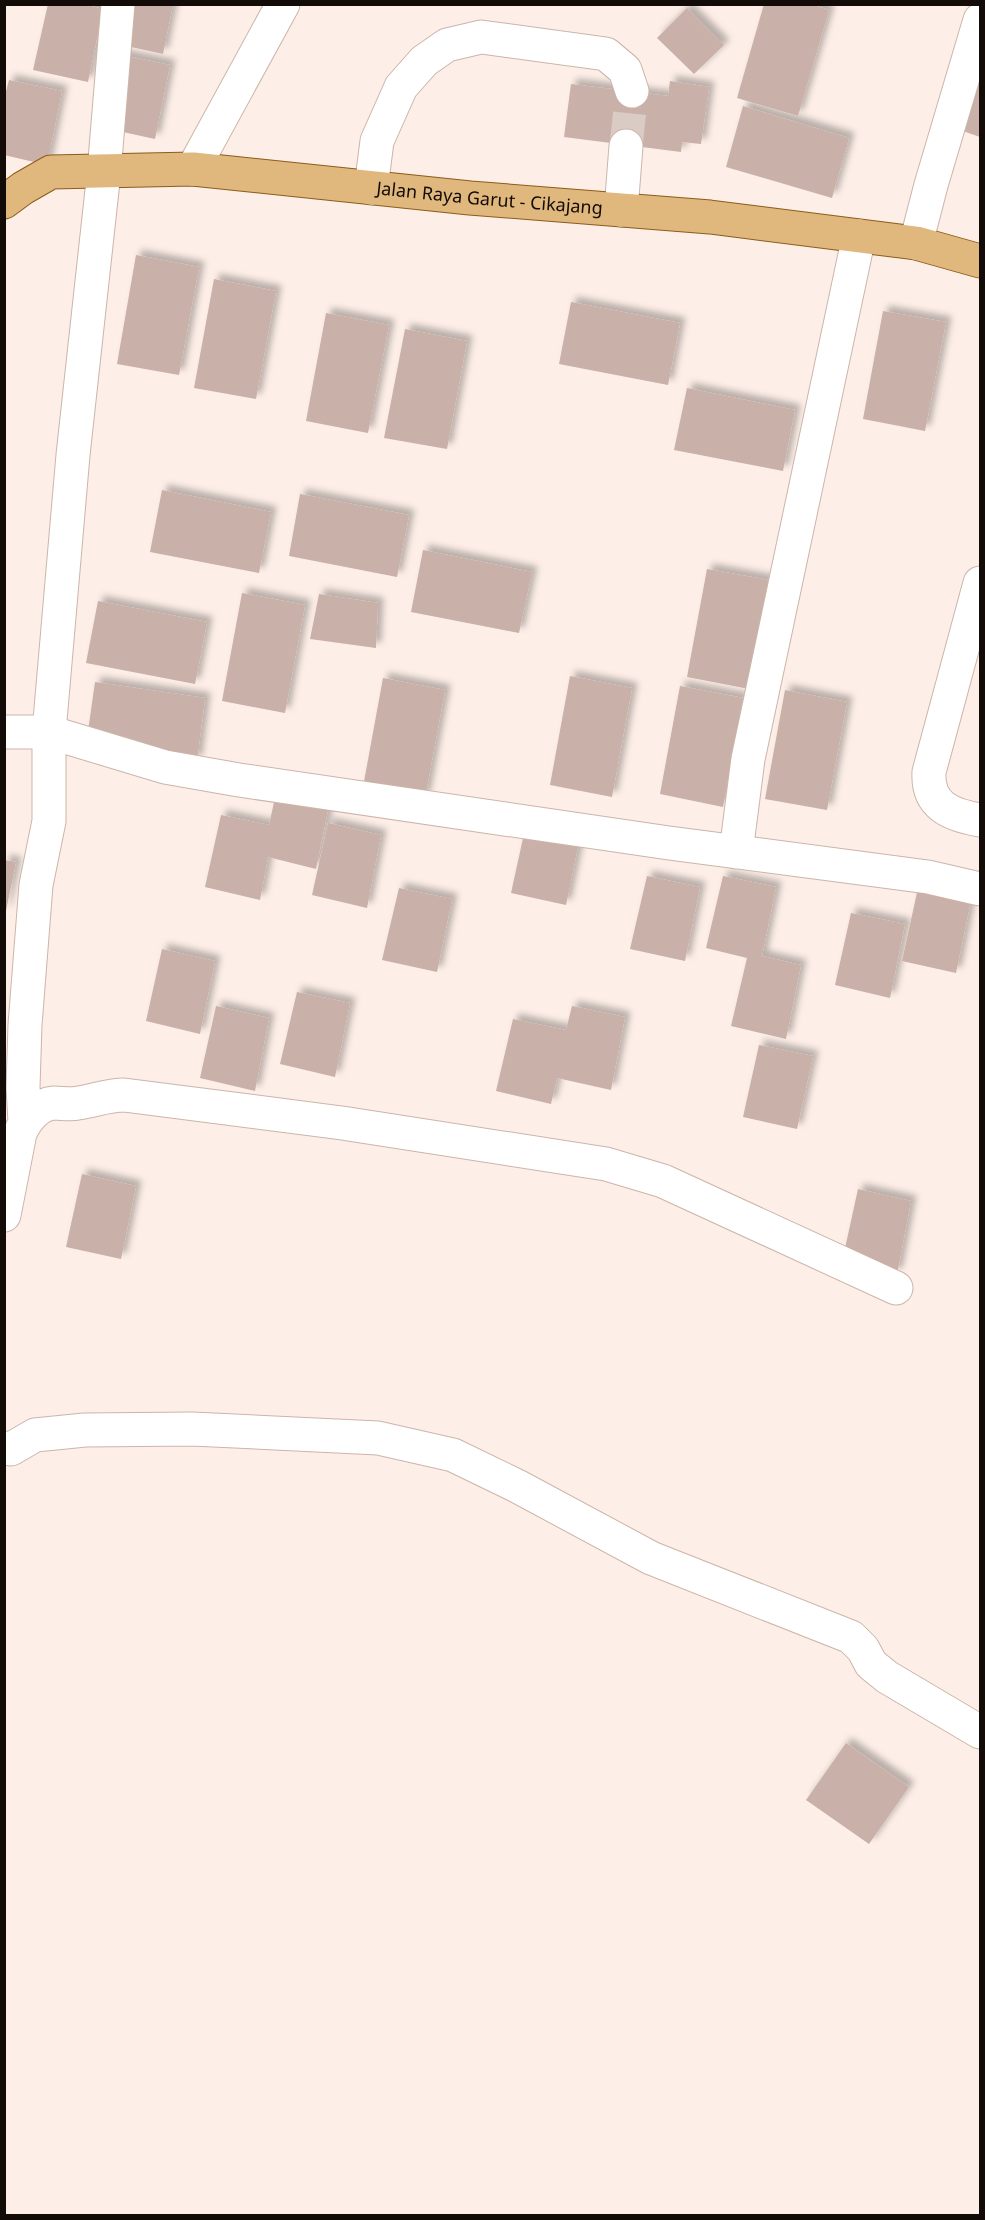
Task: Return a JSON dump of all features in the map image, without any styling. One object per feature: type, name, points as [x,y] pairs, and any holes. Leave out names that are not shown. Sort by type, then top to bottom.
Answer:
[{"type":"main road","name":"Jalan Raya Garut - Cikajang","points":[[4,202],[51,172],[193,169],[371,188],[710,217],[916,243],[981,261]]},
{"type":"street","points":[[25,1122],[23,1087],[25,1025],[36,885],[50,820],[49,732],[73,455],[105,172],[118,4]]},
{"type":"street","points":[[193,169],[283,4]]},
{"type":"street","points":[[916,243],[931,185],[981,20]]},
{"type":"street","points":[[371,188],[377,141],[401,87],[424,61],[447,45],[481,36],[606,54],[625,70],[632,91]]},
{"type":"street","points":[[621,210],[626,146]]},
{"type":"street","points":[[736,852],[748,759],[860,236]]},
{"type":"street","points":[[981,583],[928,782],[938,803],[951,812],[981,820]]},
{"type":"street","points":[[4,732],[49,732],[165,767],[228,779],[736,852],[928,877],[981,889]]},
{"type":"street","points":[[4,1215],[20,1133],[25,1122],[40,1107],[52,1103],[75,1104],[109,1095],[124,1095],[342,1123],[606,1164],[663,1181],[896,1288]]},
{"type":"street","points":[[4,1448],[11,1449],[35,1435],[86,1430],[192,1429],[378,1438],[453,1455],[517,1486],[651,1558],[851,1637],[863,1648],[871,1664],[887,1677],[981,1732]]},
{"type":"building","points":[[48,4],[83,4],[103,9],[88,82],[33,70]]},
{"type":"building","points":[[116,4],[173,4],[163,54],[108,42]]},
{"type":"building","points":[[764,4],[810,4],[829,10],[798,116],[737,98]]},
{"type":"building","points":[[687,8],[724,45],[694,74],[657,38]]},
{"type":"building","points":[[117,54],[170,65],[155,139],[100,127]]},
{"type":"building","points":[[980,73],[980,137],[960,130]]},
{"type":"building","points":[[9,80],[62,91],[47,165],[4,155],[4,99]]},
{"type":"building","points":[[670,81],[709,87],[701,144],[682,142],[681,152],[564,137],[571,84],[668,96]]},
{"type":"building","points":[[743,106],[849,138],[832,198],[726,167]]},
{"type":"building","points":[[136,255],[199,267],[179,375],[117,364]]},
{"type":"building","points":[[214,279],[276,291],[256,399],[194,388]]},
{"type":"building","points":[[571,302],[680,323],[668,385],[559,364]]},
{"type":"building","points":[[883,311],[946,322],[925,431],[863,419]]},
{"type":"building","points":[[326,313],[389,325],[368,433],[306,421]]},
{"type":"building","points":[[405,329],[467,341],[447,449],[384,438]]},
{"type":"building","points":[[687,388],[795,410],[783,471],[674,450]]},
{"type":"building","points":[[162,490],[271,512],[259,573],[150,552]]},
{"type":"building","points":[[300,494],[409,515],[397,577],[289,556]]},
{"type":"building","points":[[423,550],[532,572],[519,633],[411,612]]},
{"type":"building","points":[[707,569],[769,580],[749,689],[687,677]]},
{"type":"building","points":[[242,593],[305,605],[285,713],[222,701]]},
{"type":"building","points":[[319,594],[378,603],[376,648],[310,639]]},
{"type":"building","points":[[98,601],[207,622],[195,684],[86,663]]},
{"type":"building","points":[[570,676],[632,688],[612,797],[550,785]]},
{"type":"building","points":[[383,678],[445,690],[425,798],[363,787]]},
{"type":"building","points":[[95,682],[205,698],[197,761],[86,745]]},
{"type":"building","points":[[680,686],[743,698],[723,807],[660,794]]},
{"type":"building","points":[[785,690],[847,702],[827,810],[765,799]]},
{"type":"building","points":[[278,784],[331,795],[316,869],[268,857],[260,900],[205,887],[221,815],[269,825]]},
{"type":"building","points":[[527,820],[581,832],[566,905],[511,893]]},
{"type":"building","points":[[328,823],[381,835],[367,908],[312,895]]},
{"type":"building","points":[[4,860],[16,862],[6,911],[4,911]]},
{"type":"building","points":[[647,876],[700,887],[685,961],[630,949]]},
{"type":"building","points":[[723,876],[776,887],[762,956],[801,965],[786,1039],[731,1026],[747,958],[706,948]]},
{"type":"building","points":[[399,888],[452,899],[437,972],[382,960]]},
{"type":"building","points":[[918,888],[971,900],[956,973],[902,961]]},
{"type":"building","points":[[851,913],[905,924],[890,998],[835,985]]},
{"type":"building","points":[[162,949],[215,961],[200,1034],[146,1021]]},
{"type":"building","points":[[297,992],[350,1003],[335,1077],[280,1064]]},
{"type":"building","points":[[216,1006],[269,1018],[255,1091],[200,1078]]},
{"type":"building","points":[[572,1006],[625,1017],[611,1090],[557,1078],[551,1104],[496,1091],[513,1019],[566,1030]]},
{"type":"building","points":[[759,1045],[813,1056],[797,1129],[743,1117]]},
{"type":"building","points":[[82,1174],[136,1186],[121,1259],[66,1247]]},
{"type":"building","points":[[858,1189],[911,1201],[897,1274],[842,1262]]},
{"type":"building","points":[[846,1743],[909,1787],[869,1844],[806,1800]]},
{"type":"tunnel","points":[[626,146],[632,91]]}]
